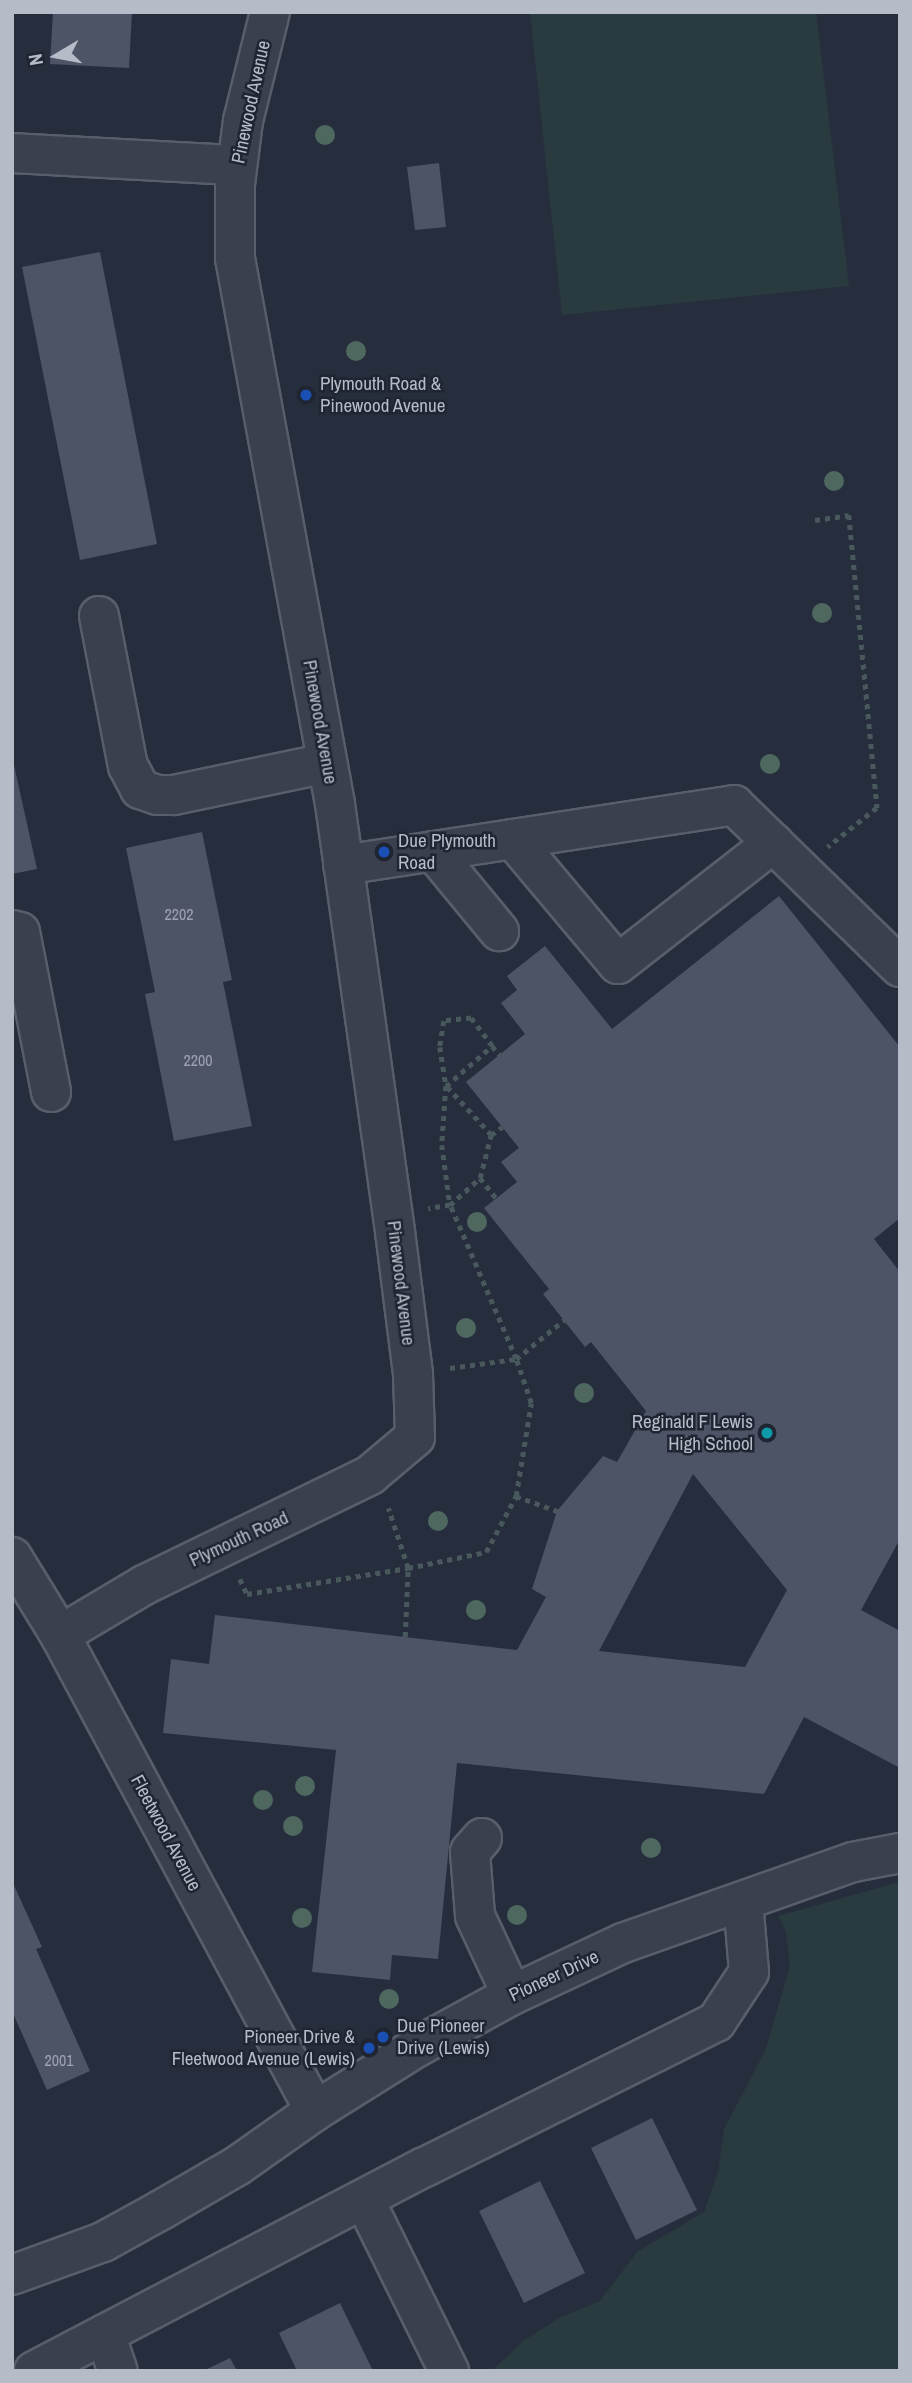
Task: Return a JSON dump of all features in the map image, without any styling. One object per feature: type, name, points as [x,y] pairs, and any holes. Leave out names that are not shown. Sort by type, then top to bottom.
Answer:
[{"type":"street","name":"Pinewood Avenue","points":[[270,12],[243,121],[237,165],[235,258],[327,763],[343,865],[395,1231],[413,1374],[415,1437]]},
{"type":"street","points":[[12,153],[237,165]]},
{"type":"street","points":[[99,616],[128,766],[140,789],[157,795],[174,795],[327,763]]},
{"type":"street","points":[[343,865],[734,805],[900,967]]},
{"type":"street","points":[[513,839],[618,964],[773,843]]},
{"type":"street","points":[[433,851],[499,931]]},
{"type":"street","points":[[12,930],[20,932],[51,1092]]},
{"type":"street","name":"Plymouth Road","points":[[60,1635],[146,1584],[370,1475],[415,1437]]},
{"type":"street","name":"Fleetwood Avenue","points":[[12,1557],[60,1635],[315,2111]]},
{"type":"street","points":[[482,1838],[470,1852],[475,1916],[512,1995]]},
{"type":"street","name":"Pioneer Drive","points":[[12,2275],[103,2242],[161,2210],[237,2166],[315,2111],[417,2047],[512,1995],[624,1943],[853,1862],[900,1853]]},
{"type":"street","points":[[34,2371],[364,2199],[716,2022],[750,1972],[743,1901]]},
{"type":"street","points":[[364,2199],[449,2371]]},
{"type":"street","points":[[105,2334],[118,2371]]},
{"type":"path","points":[[800,870],[877,808],[849,515],[815,520]]},
{"type":"path","points":[[240,1578],[247,1594],[408,1568],[486,1552],[516,1496],[531,1403],[516,1359],[450,1205],[442,1144],[446,1086],[440,1048],[444,1021],[471,1018],[500,1055]]},
{"type":"path","points":[[446,1086],[492,1046]]},
{"type":"path","points":[[446,1086],[491,1135]]},
{"type":"path","points":[[421,1210],[450,1205],[480,1178],[491,1135],[502,1127]]},
{"type":"path","points":[[480,1178],[496,1198]]},
{"type":"path","points":[[446,1369],[516,1359],[564,1320]]},
{"type":"path","points":[[516,1496],[557,1511]]},
{"type":"path","points":[[387,1505],[408,1568],[405,1637]]},
{"type":"shaded area","points":[[530,12],[816,12],[849,286],[562,315]]},
{"type":"shaded area","points":[[900,1882],[900,2371],[492,2371],[523,2341],[561,2317],[600,2301],[637,2252],[704,2212],[718,2172],[724,2129],[765,2051],[790,1967],[786,1931],[778,1916]]},
{"type":"building","points":[[53,12],[132,12],[129,68],[50,64]]},
{"type":"building","points":[[439,163],[446,227],[415,230],[407,167]]},
{"type":"building","points":[[100,252],[157,544],[80,560],[22,267]]},
{"type":"building","points":[[12,756],[37,869],[12,874]]},
{"type":"building","points":[[202,832],[232,980],[223,982],[252,1126],[174,1141],[145,994],[155,992],[126,848]]},
{"type":"building","name":"Reginald F Lewis High School","points":[[779,896],[900,1047],[900,1218],[874,1239],[900,1272],[900,1539],[861,1610],[900,1631],[900,1768],[804,1717],[764,1794],[457,1763],[438,1959],[392,1955],[390,1980],[312,1972],[336,1750],[163,1733],[171,1659],[209,1664],[215,1615],[517,1650],[546,1597],[532,1589],[557,1511],[603,1456],[617,1462],[646,1411],[591,1342],[585,1347],[543,1294],[549,1289],[484,1208],[517,1182],[501,1162],[519,1148],[466,1082],[525,1034],[501,1003],[517,990],[507,976],[545,946],[612,1029]],"holes":[[[693,1474],[787,1590],[745,1667],[599,1651]]]},
{"type":"building","points":[[12,1881],[42,1947],[36,1949],[90,2071],[47,2090],[12,2011]]},
{"type":"building","points":[[652,2118],[697,2210],[636,2240],[591,2148]]},
{"type":"building","points":[[540,2181],[585,2273],[524,2303],[479,2211]]},
{"type":"building","points":[[340,2303],[373,2371],[297,2371],[279,2333]]},
{"type":"building","points":[[230,2358],[237,2371],[203,2371]]},
{"type":"place","name":"Plymouth Road & Pinewood Avenue","points":[[306,395]]},
{"type":"place","name":"Due Plymouth Road","points":[[384,852]]},
{"type":"place","name":"Reginald F Lewis High School","points":[[767,1433]]},
{"type":"place","name":"Due Pioneer Drive (Lewis)","points":[[383,2037]]},
{"type":"place","name":"Pioneer Drive & Fleetwood Avenue (Lewis)","points":[[369,2048]]}]
